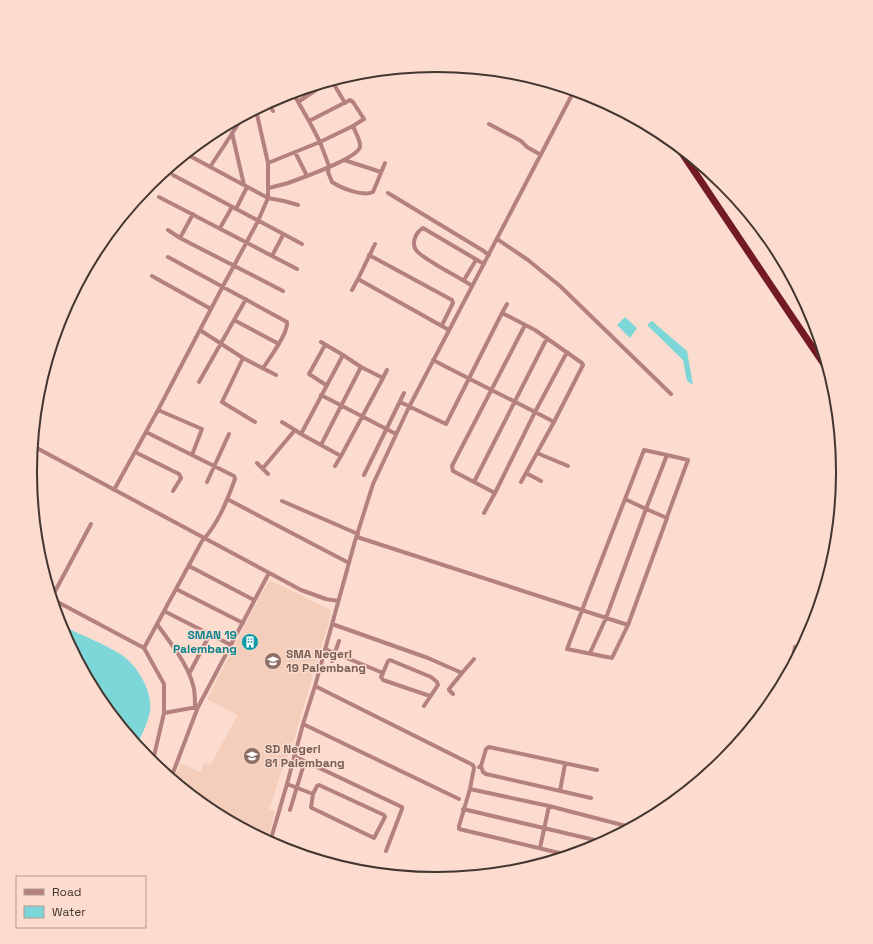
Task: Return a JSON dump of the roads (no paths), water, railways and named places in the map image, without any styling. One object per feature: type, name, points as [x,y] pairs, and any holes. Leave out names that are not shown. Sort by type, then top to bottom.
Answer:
[{"type":"highway","points":[[688,162],[788,312],[817,351]]},
{"type":"street","points":[[335,86],[345,103]]},
{"type":"street","points":[[298,102],[309,94]]},
{"type":"street","points":[[272,835],[338,601],[373,484],[401,422],[571,96]]},
{"type":"street","points":[[296,98],[320,142],[329,166],[329,178],[332,182],[357,192],[369,194],[373,192],[385,163]]},
{"type":"street","points":[[268,163],[320,142],[364,119],[354,102],[350,100],[309,121]]},
{"type":"street","points":[[114,490],[258,221],[268,198],[268,163],[257,115]]},
{"type":"street","points":[[489,124],[521,140],[527,147],[541,155]]},
{"type":"street","points":[[210,167],[237,126]]},
{"type":"street","points":[[269,188],[307,176],[357,153],[360,149],[360,145],[353,126]]},
{"type":"street","points":[[220,228],[234,208],[246,186],[232,133]]},
{"type":"street","points":[[295,152],[307,176]]},
{"type":"street","points":[[191,157],[268,198],[298,205]]},
{"type":"street","points":[[344,160],[381,172]]},
{"type":"street","points":[[173,175],[302,244]]},
{"type":"street","points":[[388,193],[482,250],[489,256]]},
{"type":"street","points":[[159,197],[297,269]]},
{"type":"street","points":[[180,238],[193,214]]},
{"type":"street","points":[[472,286],[416,250],[414,242],[418,232],[423,228],[484,264]]},
{"type":"street","points":[[168,230],[180,238],[283,292]]},
{"type":"street","points":[[272,256],[283,235]]},
{"type":"street","points":[[497,239],[528,260],[560,286],[671,394]]},
{"type":"street","points":[[352,290],[375,244]]},
{"type":"street","points":[[370,255],[452,300],[453,303],[442,325]]},
{"type":"street","points":[[168,257],[286,322],[287,325],[279,344],[263,368]]},
{"type":"street","points":[[464,280],[476,260]]},
{"type":"street","points":[[152,276],[211,309]]},
{"type":"street","points":[[358,279],[449,330]]},
{"type":"street","points":[[199,382],[246,299]]},
{"type":"street","points":[[400,402],[446,424],[507,304]]},
{"type":"street","points":[[502,313],[535,330],[583,365],[521,482]]},
{"type":"street","points":[[234,320],[279,344]]},
{"type":"street","points":[[495,493],[452,469],[525,324]]},
{"type":"street","points":[[200,330],[243,358],[276,376]]},
{"type":"street","points":[[474,482],[547,338]]},
{"type":"street","points":[[320,342],[344,355],[361,367],[384,378]]},
{"type":"street","points":[[325,345],[309,374],[326,385]]},
{"type":"street","points":[[484,513],[567,352]]},
{"type":"street","points":[[301,434],[321,394],[344,355]]},
{"type":"street","points":[[243,358],[222,402],[255,422]]},
{"type":"street","points":[[433,360],[554,422]]},
{"type":"street","points":[[321,445],[361,367]]},
{"type":"street","points":[[335,466],[363,417],[387,370]]},
{"type":"street","points":[[364,475],[404,393]]},
{"type":"street","points":[[321,394],[396,434]]},
{"type":"street","points":[[158,410],[202,429],[192,455]]},
{"type":"street","points":[[393,418],[401,422]]},
{"type":"street","points":[[282,422],[341,456]]},
{"type":"street","points":[[262,468],[295,430]]},
{"type":"street","points":[[144,648],[189,566],[211,530],[227,499],[235,477],[146,432]]},
{"type":"street","points":[[207,482],[229,434]]},
{"type":"street","points":[[38,449],[301,590],[326,599],[338,601]]},
{"type":"street","points":[[644,450],[688,460],[628,625],[612,658],[567,649],[625,499],[644,450]]},
{"type":"street","points":[[135,452],[179,474],[181,478],[173,491]]},
{"type":"street","points":[[537,453],[568,466]]},
{"type":"street","points":[[590,653],[606,618],[667,455]]},
{"type":"street","points":[[257,463],[268,474]]},
{"type":"street","points":[[526,473],[541,480]]},
{"type":"street","points":[[227,499],[349,563]]},
{"type":"street","points":[[625,499],[667,517]]},
{"type":"street","points":[[282,501],[357,536],[628,625]]},
{"type":"street","points":[[56,591],[91,524]]},
{"type":"street","points":[[189,566],[254,600]]},
{"type":"street","points":[[173,772],[197,707],[269,573]]},
{"type":"street","points":[[176,589],[242,623]]},
{"type":"street","points":[[59,602],[144,648],[164,684],[164,713],[154,754]]},
{"type":"street","points":[[164,611],[231,645]]},
{"type":"street","points":[[157,624],[189,674],[194,689],[197,707]]},
{"type":"street","points":[[332,624],[428,658],[462,673]]},
{"type":"street","points":[[189,674],[210,634]]},
{"type":"street","points":[[332,661],[339,641]]},
{"type":"street","points":[[325,649],[383,673]]},
{"type":"street","points":[[453,694],[449,689],[474,659]]},
{"type":"street","points":[[424,706],[438,683],[431,677],[390,660],[388,661],[381,678],[383,680],[430,696]]},
{"type":"street","points":[[315,686],[473,765],[474,768]]},
{"type":"street","points":[[164,713],[197,707]]},
{"type":"street","points":[[303,724],[459,799]]},
{"type":"street","points":[[591,798],[486,774],[483,772],[481,766],[486,749],[489,747],[597,770]]},
{"type":"street","points":[[294,756],[402,807],[386,852]]},
{"type":"street","points":[[560,791],[565,764]]},
{"type":"street","points":[[474,768],[481,766]]},
{"type":"street","points":[[290,810],[303,767]]},
{"type":"street","points":[[474,768],[470,789],[458,828],[461,830],[558,852]]},
{"type":"street","points":[[287,784],[312,794]]},
{"type":"street","points":[[319,785],[384,815],[385,817],[374,838],[312,808],[312,794],[316,786],[319,785]]},
{"type":"street","points":[[470,789],[549,806],[622,825]]},
{"type":"street","points":[[540,848],[549,806]]},
{"type":"street","points":[[463,809],[592,839]]},
{"type":"water","points":[[625,317],[637,328],[630,338],[617,325]]},
{"type":"water","points":[[652,321],[687,351],[693,385],[687,381],[683,360],[647,325]]},
{"type":"water","points":[[69,629],[113,650],[126,658],[132,664],[142,678],[149,695],[150,711],[140,739],[104,694],[78,649]]},
{"type":"place","name":"SMAN 19 Palembang","points":[[250,642]]},
{"type":"place","name":"SMA Negeri 19 Palembang","points":[[273,661]]},
{"type":"place","name":"SD Negeri 81 Palembang","points":[[252,756]]}]
